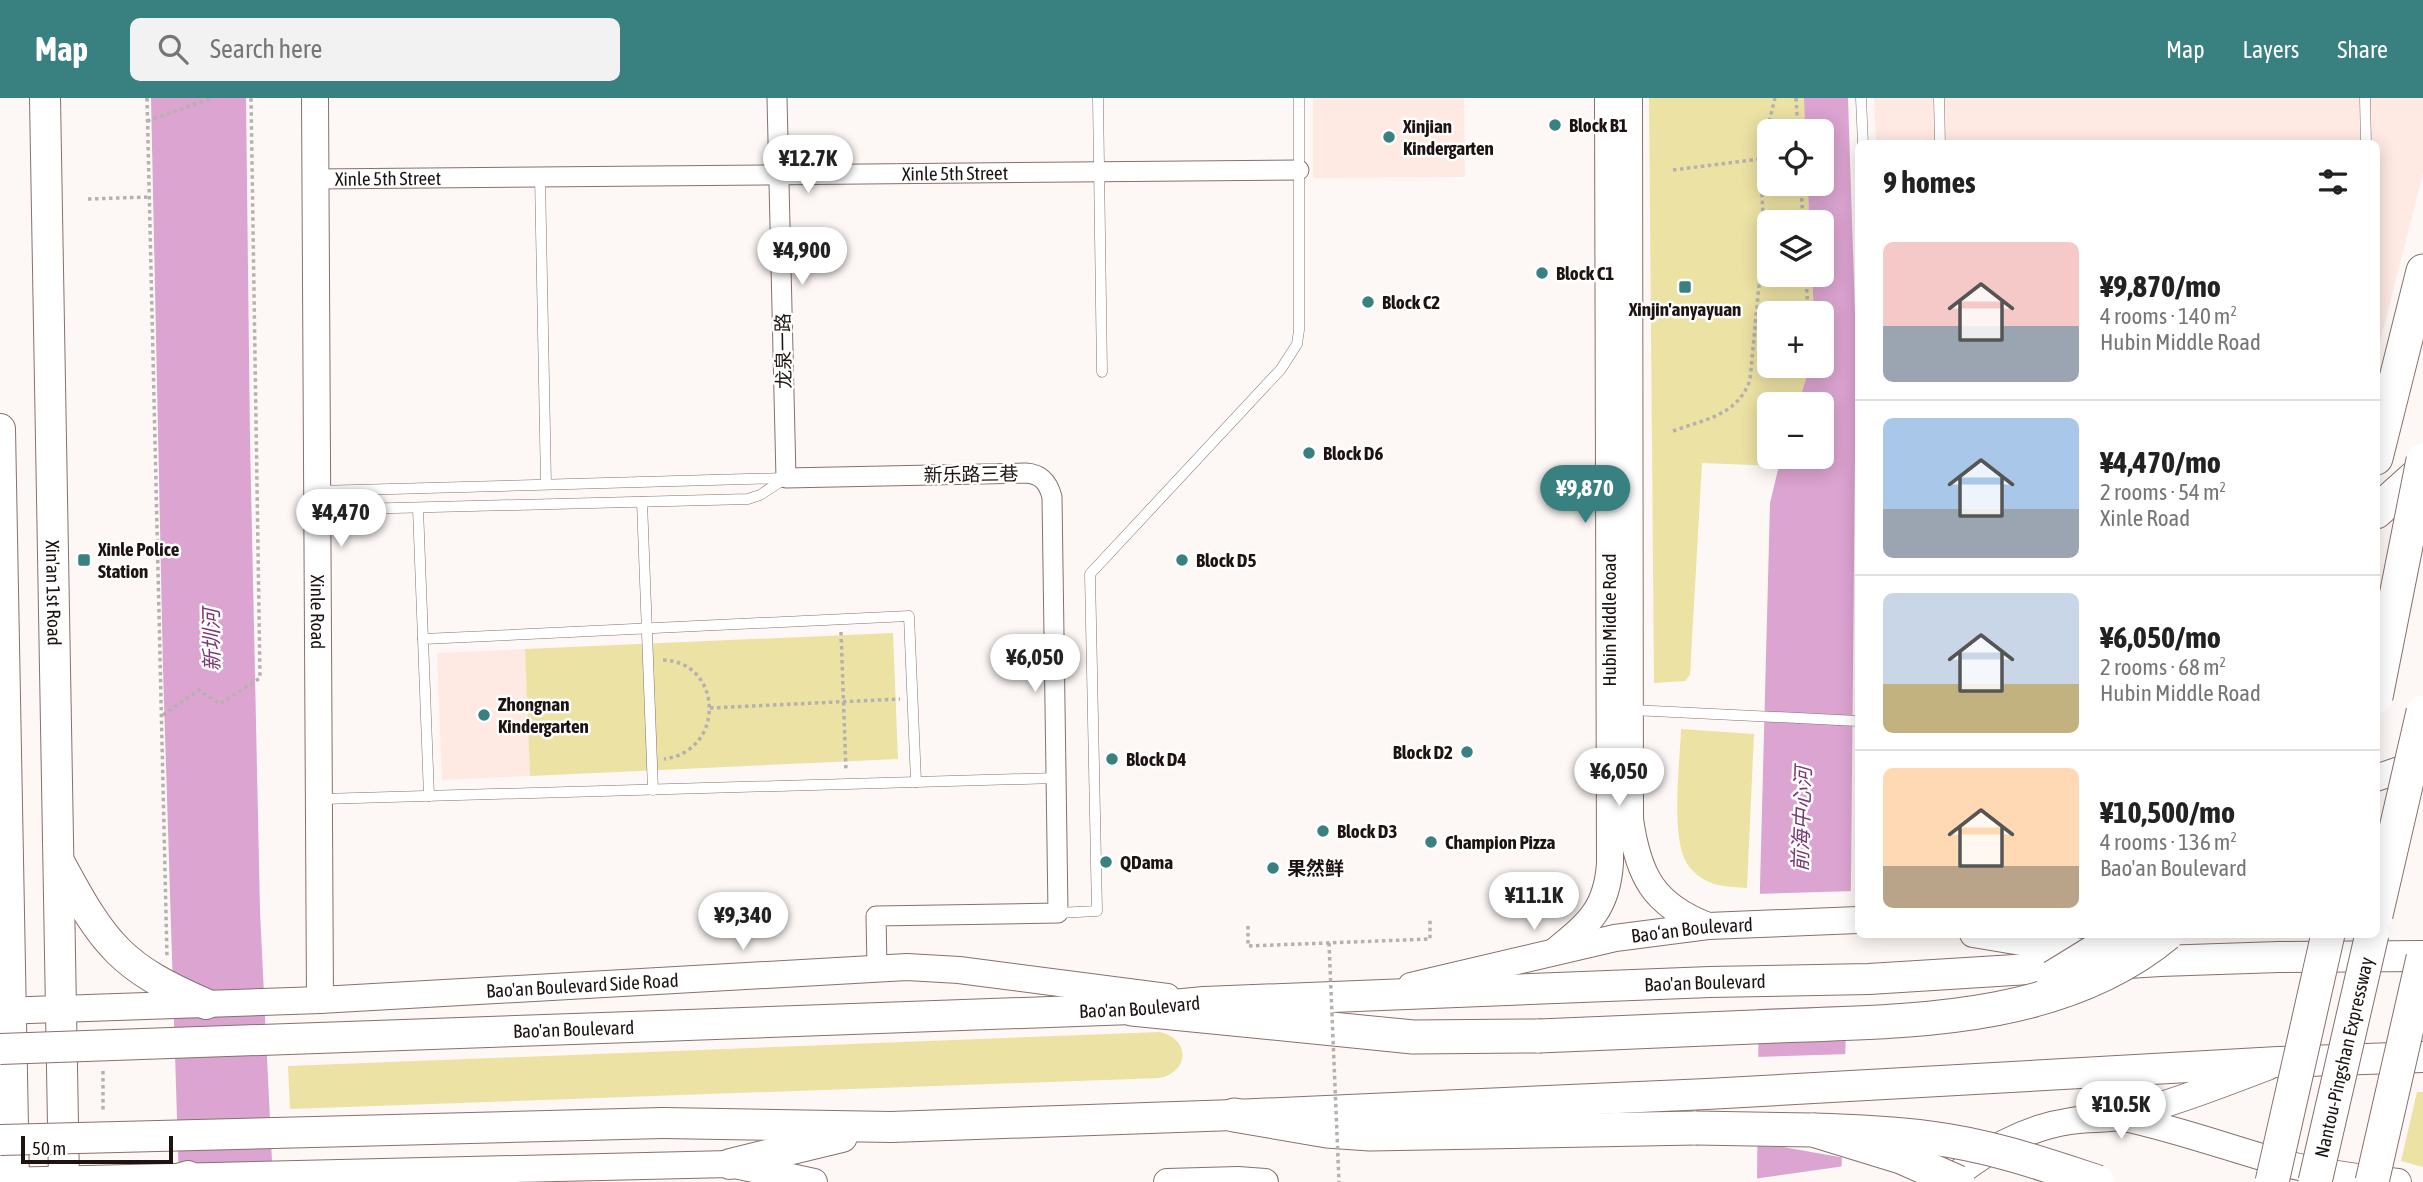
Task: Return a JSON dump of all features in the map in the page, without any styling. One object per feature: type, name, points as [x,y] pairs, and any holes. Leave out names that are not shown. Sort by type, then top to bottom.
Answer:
[{"type":"highway","points":[[2380,442],[2423,271]]},
{"type":"highway","points":[[2380,676],[2423,460]]},
{"type":"highway","points":[[2380,509],[2423,473]]},
{"type":"highway","points":[[2380,898],[2423,712]]},
{"type":"highway","points":[[1984,1010],[2081,962],[2117,938]]},
{"type":"highway","points":[[2272,1182],[2327,938]]},
{"type":"highway","name":"Nantou-Pingshan Expressway","points":[[2315,1182],[2371,938]]},
{"type":"highway","points":[[1132,1009],[1413,1037],[1539,1036],[1850,1023],[1984,1010],[2069,990],[2109,973],[2145,953],[2163,948]]},
{"type":"highway","points":[[2372,1182],[2423,957]]},
{"type":"highway","points":[[1234,1115],[1327,1131],[1370,1134],[1696,1128],[1876,1132],[1934,1138],[2004,1153],[2098,1182]]},
{"type":"highway","points":[[1813,1130],[1901,1157],[1958,1182]]},
{"type":"main road","name":"Xin'an 1st Road","points":[[45,98],[64,1181]]},
{"type":"main road","name":"Xinle Road","points":[[315,98],[320,1000]]},
{"type":"main road","name":"Hubin Middle Road","points":[[1608,98],[1620,774],[1634,851],[1644,874],[1657,895],[1670,906],[1684,916],[1709,926]]},
{"type":"main road","name":"Hubin Middle Road","points":[[1554,952],[1590,919],[1607,893],[1630,710],[1629,98]]},
{"type":"main road","points":[[0,429],[2,657]]},
{"type":"main road","points":[[5,689],[5,1011],[12,1088],[10,1181],[285,1174],[337,1177],[730,1164],[891,1127]]},
{"type":"main road","points":[[2380,777],[2405,768],[2423,766]]},
{"type":"main road","points":[[58,859],[87,914],[103,937],[139,971],[206,1004]]},
{"type":"main road","name":"Bao‘an Boulevard","points":[[1366,997],[1615,938],[1709,926],[1855,920]]},
{"type":"main road","points":[[1996,938],[2063,950],[2163,948]]},
{"type":"main road","name":"Bao'an Boulevard","points":[[0,1049],[1132,1009],[1204,1002],[1710,982],[1869,979],[2163,948],[2279,957],[2423,957]]},
{"type":"main road","name":"Bao'an Boulevard Side Road","points":[[206,1004],[906,967],[960,970],[1204,1002]]},
{"type":"main road","points":[[5,1011],[60,1009],[159,981]]},
{"type":"main road","points":[[0,1140],[663,1123],[891,1127],[1707,1094],[2278,1062],[2423,1057]]},
{"type":"main road","points":[[1947,1182],[1984,1154],[2012,1138],[2072,1120],[2120,1117],[2192,1096],[2278,1062]]},
{"type":"main road","points":[[2120,1117],[2165,1127],[2289,1165],[2338,1175],[2398,1182]]},
{"type":"main road","points":[[730,1164],[814,1182]]},
{"type":"main road","points":[[670,1165],[692,1182]]},
{"type":"main road","points":[[1167,1182],[1265,1182]]},
{"type":"street","name":"龙泉一路","points":[[777,98],[786,478]]},
{"type":"street","name":"Xinle 5th Street","points":[[316,179],[1299,170]]},
{"type":"street","name":"新乐路三巷","points":[[786,478],[1026,472],[1046,482],[1052,497],[1058,912]]},
{"type":"street","points":[[877,968],[876,916],[1058,912]]},
{"type":"lane","points":[[1098,98],[1102,372]]},
{"type":"lane","points":[[1058,912],[1097,911],[1090,574],[1292,355],[1297,344],[1299,98]]},
{"type":"lane","points":[[1861,98],[1863,140]]},
{"type":"lane","points":[[1939,98],[1940,140]]},
{"type":"lane","points":[[2365,98],[2366,140]]},
{"type":"lane","points":[[540,177],[546,484]]},
{"type":"lane","points":[[317,501],[546,484],[786,478]]},
{"type":"lane","points":[[317,501],[418,508],[748,499],[760,495],[786,478]]},
{"type":"lane","points":[[642,502],[653,790]]},
{"type":"lane","points":[[418,508],[429,796]]},
{"type":"lane","points":[[423,639],[909,616],[916,782]]},
{"type":"lane","points":[[2,657],[5,689]]},
{"type":"lane","points":[[1630,710],[1855,721]]},
{"type":"lane","points":[[319,799],[1056,778]]},
{"type":"path","points":[[147,98],[162,715],[159,981]]},
{"type":"path","points":[[149,120],[213,98]]},
{"type":"path","points":[[162,715],[199,690],[220,704],[260,678],[251,98]]},
{"type":"path","points":[[1770,119],[1775,98]]},
{"type":"path","points":[[1796,98],[1797,119]]},
{"type":"path","points":[[1673,170],[1757,159]]},
{"type":"path","points":[[88,199],[149,197]]},
{"type":"path","points":[[1673,430],[1723,414],[1745,394],[1754,354],[1760,287]]},
{"type":"path","points":[[840,620],[846,784]]},
{"type":"path","points":[[648,662],[670,660],[686,666],[698,677],[707,692],[710,708],[708,725],[701,739],[689,751],[674,758],[652,759]]},
{"type":"path","points":[[710,708],[913,699]]},
{"type":"path","points":[[1248,926],[1248,946],[1430,939],[1430,920]]},
{"type":"path","points":[[1329,943],[1339,1182]]},
{"type":"path","points":[[103,1060],[103,1113]]},
{"type":"shaded area","name":"Xinjian Kindergarten","points":[[1313,98],[1464,98],[1465,177],[1313,178]]},
{"type":"shaded area","points":[[1649,98],[1804,98],[1805,119],[1757,119],[1757,196],[1808,196],[1809,210],[1757,210],[1757,287],[1813,287],[1813,301],[1757,301],[1757,378],[1806,379],[1802,392],[1757,392],[1757,465],[1702,463],[1690,675],[1685,681],[1654,683]]},
{"type":"shaded area","points":[[1874,98],[2423,98],[2423,173],[2380,342],[2380,140],[1876,140]]},
{"type":"shaded area","points":[[893,633],[898,759],[530,776],[525,649]]},
{"type":"shaded area","name":"Zhongnan Kindergarten","points":[[525,649],[530,776],[442,780],[437,653]]},
{"type":"shaded area","points":[[1681,729],[1754,734],[1747,888],[1709,882],[1695,873],[1685,860],[1677,815]]},
{"type":"shaded area","points":[[1160,1032],[1177,1041],[1182,1055],[1177,1069],[1160,1078],[290,1109],[288,1066]]},
{"type":"shaded area","points":[[2417,1092],[2423,1092],[2423,1167],[2401,1161]]},
{"type":"water","name":"新圳河","points":[[151,98],[246,98],[260,911],[273,1182],[179,1182],[163,669]]},
{"type":"water","name":"前海中心河","points":[[1804,98],[1848,98],[1855,313],[1855,452],[1851,883],[1841,1182],[1757,1182],[1760,886],[1770,503],[1778,469],[1834,469],[1834,392],[1802,392],[1806,378],[1834,378],[1834,301],[1813,301],[1813,287],[1834,287],[1834,210],[1809,210],[1808,196],[1834,196],[1834,119],[1805,119]]},
{"type":"pier","points":[[1854,891],[1850,1006],[1755,1009],[1756,894]]},
{"type":"pier","points":[[1849,1054],[1845,1158],[1783,1147],[1754,1146],[1755,1057]]},
{"type":"pier","points":[[1845,1166],[1844,1182],[1753,1182],[1753,1179]]},
{"type":"place","name":"Block B1","points":[[1555,125]]},
{"type":"place","name":"Xinjian Kindergarten","points":[[1389,137]]},
{"type":"place","name":"Block C1","points":[[1542,273]]},
{"type":"place","name":"Xinjin'anyayuan","points":[[1685,287]]},
{"type":"place","name":"Block C2","points":[[1368,302]]},
{"type":"place","name":"Block D6","points":[[1309,453]]},
{"type":"place","name":"Xinle Police Station","points":[[84,560]]},
{"type":"place","name":"Block D5","points":[[1182,560]]},
{"type":"place","name":"Zhongnan Kindergarten","points":[[484,715]]},
{"type":"place","name":"Block D2","points":[[1467,752]]},
{"type":"place","name":"Block D4","points":[[1112,759]]},
{"type":"place","name":"Block D3","points":[[1323,831]]},
{"type":"place","name":"Champion Pizza","points":[[1431,842]]},
{"type":"place","name":"QDama","points":[[1106,862]]},
{"type":"place","name":"果然鲜","points":[[1273,868]]}]
